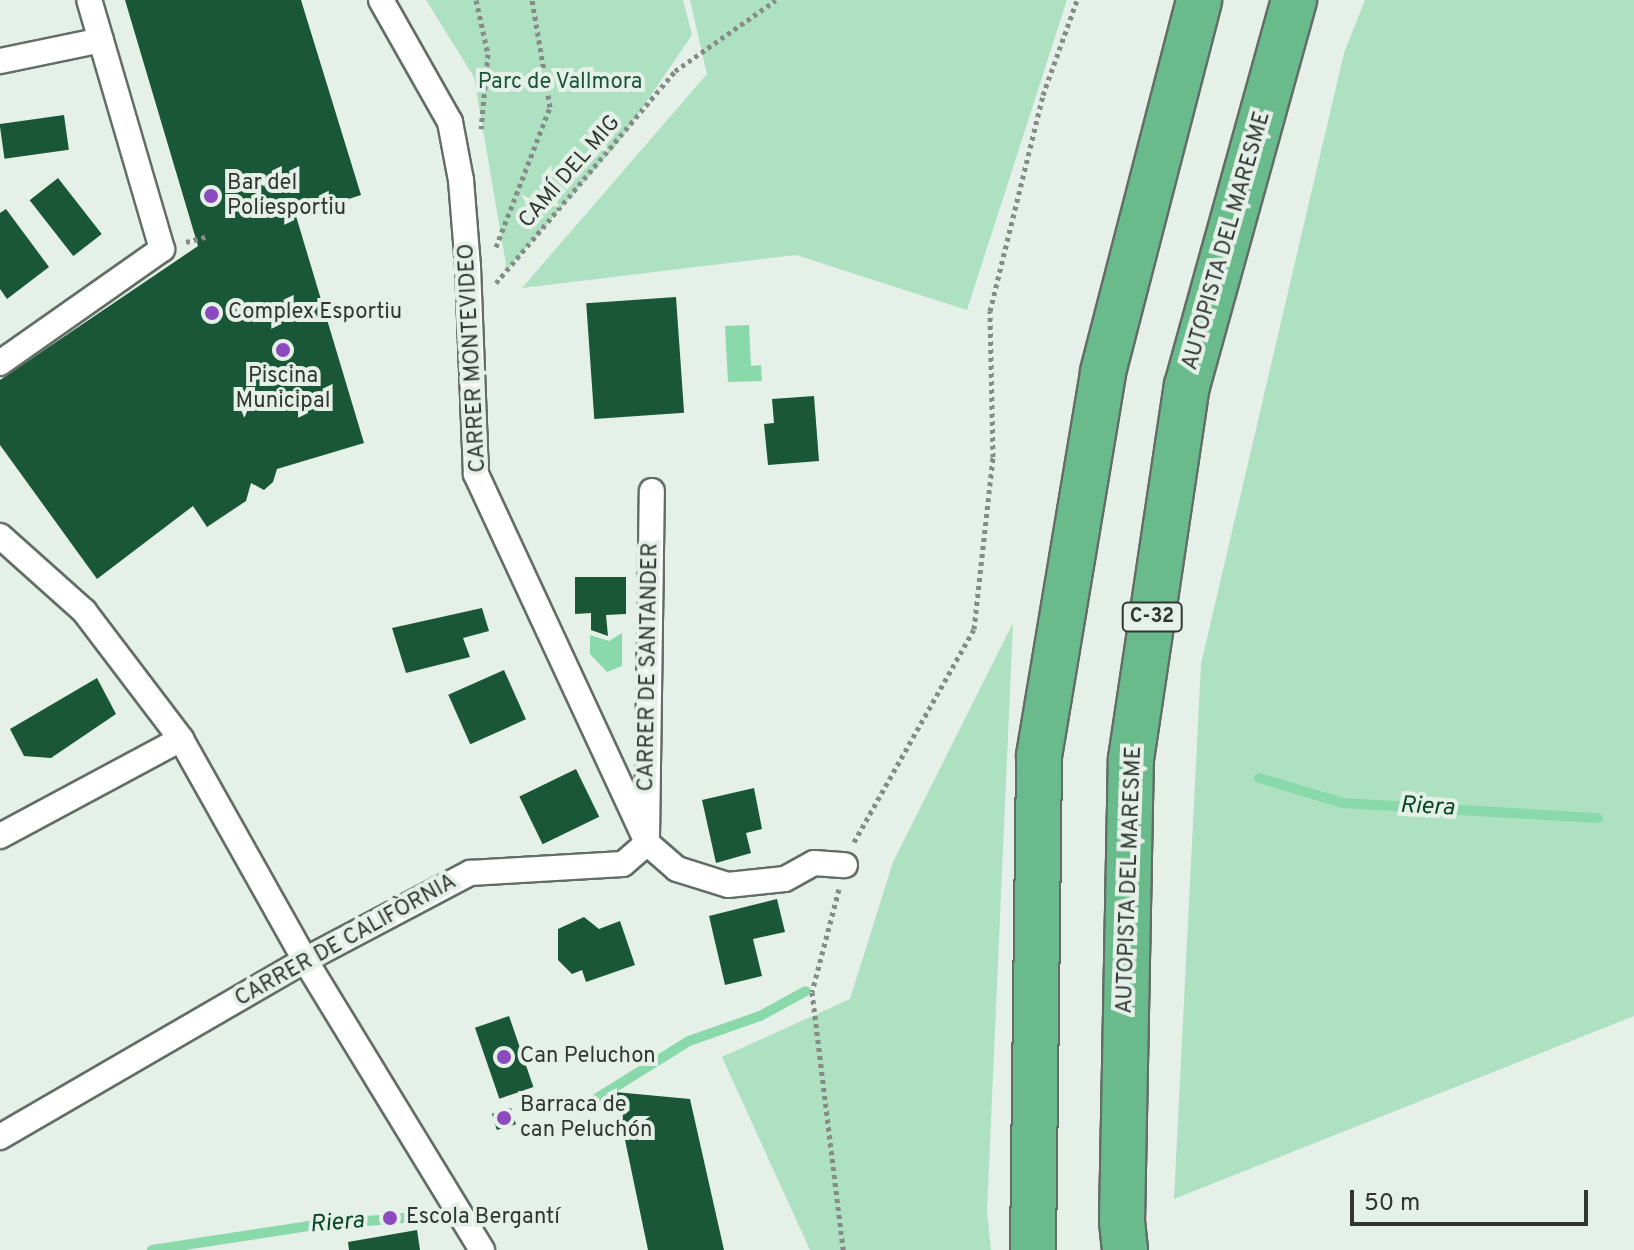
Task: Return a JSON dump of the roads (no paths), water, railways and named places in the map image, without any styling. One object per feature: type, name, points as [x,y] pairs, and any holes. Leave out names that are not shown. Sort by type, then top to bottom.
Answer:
[{"type":"highway","points":[[1033,1250],[1039,756],[1103,372],[1199,0]]},
{"type":"highway","name":"AUTOPISTA DEL MARESME","points":[[1125,1250],[1131,759],[1187,386],[1294,1]]},
{"type":"street","points":[[0,363],[162,249],[89,0]]},
{"type":"street","name":"CARRER MONTEVIDEO","points":[[381,0],[450,122],[461,180],[471,315],[476,474],[647,843]]},
{"type":"street","points":[[0,61],[101,40]]},
{"type":"street","name":"CARRER DE SANTANDER","points":[[647,843],[652,491]]},
{"type":"street","points":[[0,536],[84,611],[181,739],[305,960],[482,1250]]},
{"type":"street","points":[[0,836],[181,739]]},
{"type":"street","points":[[647,843],[677,869],[728,885],[785,879],[814,863],[845,865]]},
{"type":"street","name":"CARRER DE CALIFÒRNIA","points":[[0,1137],[305,960],[470,873],[623,864],[647,843]]},
{"type":"waterway","name":"Riera","points":[[1259,778],[1343,803],[1598,818]]},
{"type":"waterway","name":"Riera","points":[[578,1110],[689,1041],[760,1016],[806,991]]},
{"type":"waterway","name":"Riera","points":[[152,1250],[308,1226],[427,1216]]},
{"type":"place","name":"Bar del Poliesportiu","points":[[211,196]]},
{"type":"place","name":"Complex Esportiu","points":[[212,313]]},
{"type":"place","name":"Piscina Municipal","points":[[283,350]]},
{"type":"place","name":"Can Peluchon","points":[[504,1057]]},
{"type":"place","name":"Barraca de can Peluchón","points":[[504,1118]]},
{"type":"place","name":"Escola Bergantí","points":[[390,1218]]},
{"type":"park label","name":"Parc de Vallmora","points":[[560,83]]}]
